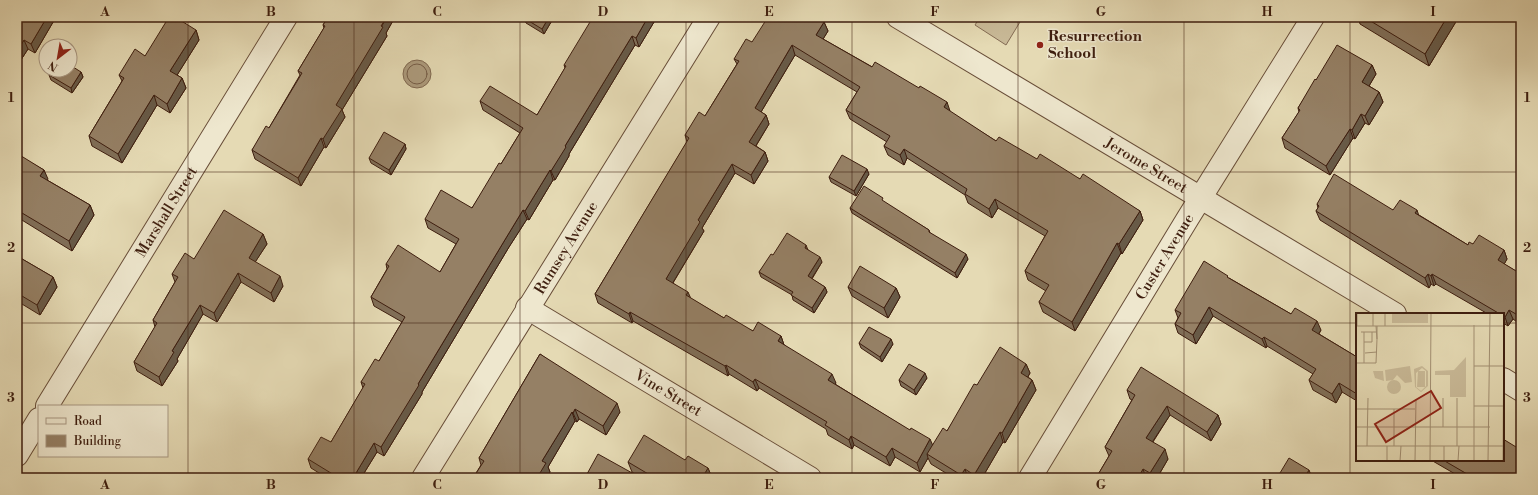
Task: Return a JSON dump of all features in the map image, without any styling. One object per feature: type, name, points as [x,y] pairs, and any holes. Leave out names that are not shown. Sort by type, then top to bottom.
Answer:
[{"type":"street","name":"Marshall Street","points":[[48,405],[286,17]]},
{"type":"street","name":"Rumsey Avenue","points":[[423,478],[527,308],[709,17]]},
{"type":"street","name":"Jerome Street","points":[[898,17],[1201,197],[1392,313]]},
{"type":"street","name":"Custer Avenue","points":[[1030,478],[1201,197],[1313,17]]},
{"type":"street","name":"Vine Street","points":[[527,308],[810,478]]},
{"type":"street","points":[[1504,380],[1521,390]]},
{"type":"street","points":[[17,455],[38,421]]},
{"type":"shaded area","points":[[980,17],[1023,17],[1006,45],[975,25]]},
{"type":"water","points":[[417,60],[423,61],[427,64],[430,68],[430,80],[427,84],[423,87],[417,88],[411,87],[407,84],[404,80],[403,74],[404,68],[407,64],[411,61]]},
{"type":"building","points":[[17,17],[47,17],[31,44],[24,40],[17,51]]},
{"type":"building","points":[[169,17],[175,17],[196,30],[170,71],[182,78],[167,104],[154,95],[118,154],[89,136],[124,78],[119,75],[135,49],[145,56]]},
{"type":"building","points":[[328,17],[387,17],[381,26],[383,27],[336,105],[342,109],[323,139],[321,138],[298,178],[252,150],[266,126],[269,128],[302,73],[298,71],[325,26],[323,25]]},
{"type":"building","points":[[549,17],[542,29],[524,18]]},
{"type":"building","points":[[593,17],[648,17],[636,38],[632,36],[551,171],[550,170],[525,211],[523,210],[381,447],[374,443],[353,478],[339,478],[308,459],[321,437],[331,442],[365,384],[361,382],[375,359],[379,361],[405,317],[371,297],[389,266],[386,264],[398,245],[440,272],[459,239],[425,219],[441,190],[472,208],[499,163],[501,164],[523,128],[480,101],[490,86],[537,115],[566,66],[564,65]]},
{"type":"building","points":[[768,17],[817,17],[824,22],[816,35],[872,67],[875,62],[919,88],[920,86],[947,102],[944,107],[996,141],[999,137],[1037,159],[1040,154],[1080,179],[1083,174],[1140,211],[1119,244],[1117,243],[1072,322],[1039,302],[1049,285],[1025,271],[1048,231],[995,199],[989,209],[965,194],[967,189],[904,149],[900,155],[884,146],[890,136],[846,110],[860,87],[792,45],[755,108],[766,115],[749,142],[765,152],[751,175],[732,164],[698,220],[700,222],[666,279],[688,292],[686,295],[724,318],[726,315],[753,331],[758,322],[781,336],[778,341],[832,374],[828,380],[910,430],[911,428],[930,439],[917,463],[892,448],[886,457],[851,436],[849,440],[825,425],[827,422],[755,379],[753,382],[726,365],[725,366],[630,312],[629,314],[595,294],[689,138],[685,135],[699,112],[705,116],[739,61],[734,59],[746,39],[752,42]]},
{"type":"building","points":[[1364,17],[1447,17],[1425,54]]},
{"type":"building","points":[[1337,45],[1372,65],[1362,82],[1379,92],[1365,116],[1361,114],[1352,130],[1350,129],[1326,166],[1282,138],[1300,110],[1298,108],[1315,79],[1316,80]]},
{"type":"building","points":[[78,70],[81,72],[78,77]]},
{"type":"building","points":[[54,78],[77,78],[71,88]]},
{"type":"building","points":[[384,132],[405,144],[389,170],[369,158]]},
{"type":"building","points":[[18,154],[44,170],[40,176],[90,205],[69,241],[17,210]]},
{"type":"building","points":[[842,155],[867,169],[854,191],[829,177]]},
{"type":"building","points":[[1334,174],[1393,210],[1400,200],[1417,210],[1415,213],[1468,245],[1469,242],[1473,244],[1479,235],[1504,250],[1498,260],[1521,274],[1521,317],[1509,310],[1505,317],[1504,313],[1498,313],[1432,274],[1431,276],[1428,274],[1425,278],[1316,211],[1319,206],[1317,204]]},
{"type":"building","points":[[864,186],[883,198],[882,200],[929,230],[929,232],[966,254],[955,273],[850,208]]},
{"type":"building","points":[[224,210],[263,234],[249,258],[280,276],[271,293],[238,273],[214,313],[200,305],[172,351],[174,352],[159,377],[134,362],[157,323],[153,320],[178,277],[172,274],[185,253],[194,259]]},
{"type":"building","points":[[787,233],[806,245],[805,248],[820,257],[808,276],[825,287],[812,308],[791,295],[793,292],[759,272],[771,254],[773,255]]},
{"type":"building","points":[[17,256],[53,277],[37,305],[17,293]]},
{"type":"building","points":[[1204,261],[1228,276],[1227,277],[1291,314],[1295,308],[1317,321],[1312,330],[1356,356],[1356,393],[1339,383],[1332,394],[1309,380],[1316,369],[1264,337],[1262,339],[1209,307],[1193,335],[1175,324],[1181,313],[1175,310]]},
{"type":"building","points":[[860,266],[896,288],[884,308],[848,287]]},
{"type":"building","points":[[869,327],[891,339],[880,357],[859,343]]},
{"type":"building","points":[[1000,347],[1026,364],[1021,373],[1032,380],[1002,433],[1000,432],[974,475],[965,469],[961,475],[927,454],[943,428],[947,431],[974,384],[977,385]]},
{"type":"building","points":[[540,354],[617,403],[603,426],[575,409],[542,461],[546,463],[537,478],[473,478],[484,461],[479,458]]},
{"type":"building","points":[[909,364],[925,373],[914,390],[899,380]]},
{"type":"building","points":[[1141,367],[1218,415],[1207,432],[1167,406],[1146,438],[1165,449],[1150,473],[1143,469],[1138,478],[1096,478],[1112,451],[1105,447],[1135,395],[1127,390]]},
{"type":"building","points":[[644,435],[685,460],[688,456],[708,468],[702,478],[655,478],[628,462]]},
{"type":"building","points":[[1504,440],[1521,450],[1521,478],[1474,478],[1445,461],[1504,461]]},
{"type":"building","points":[[598,454],[634,474],[631,478],[594,478],[587,474]]},
{"type":"building","points":[[1289,458],[1309,470],[1304,478],[1277,478]]},
{"type":"place","name":"Resurrection School","points":[[1040,45]]}]
